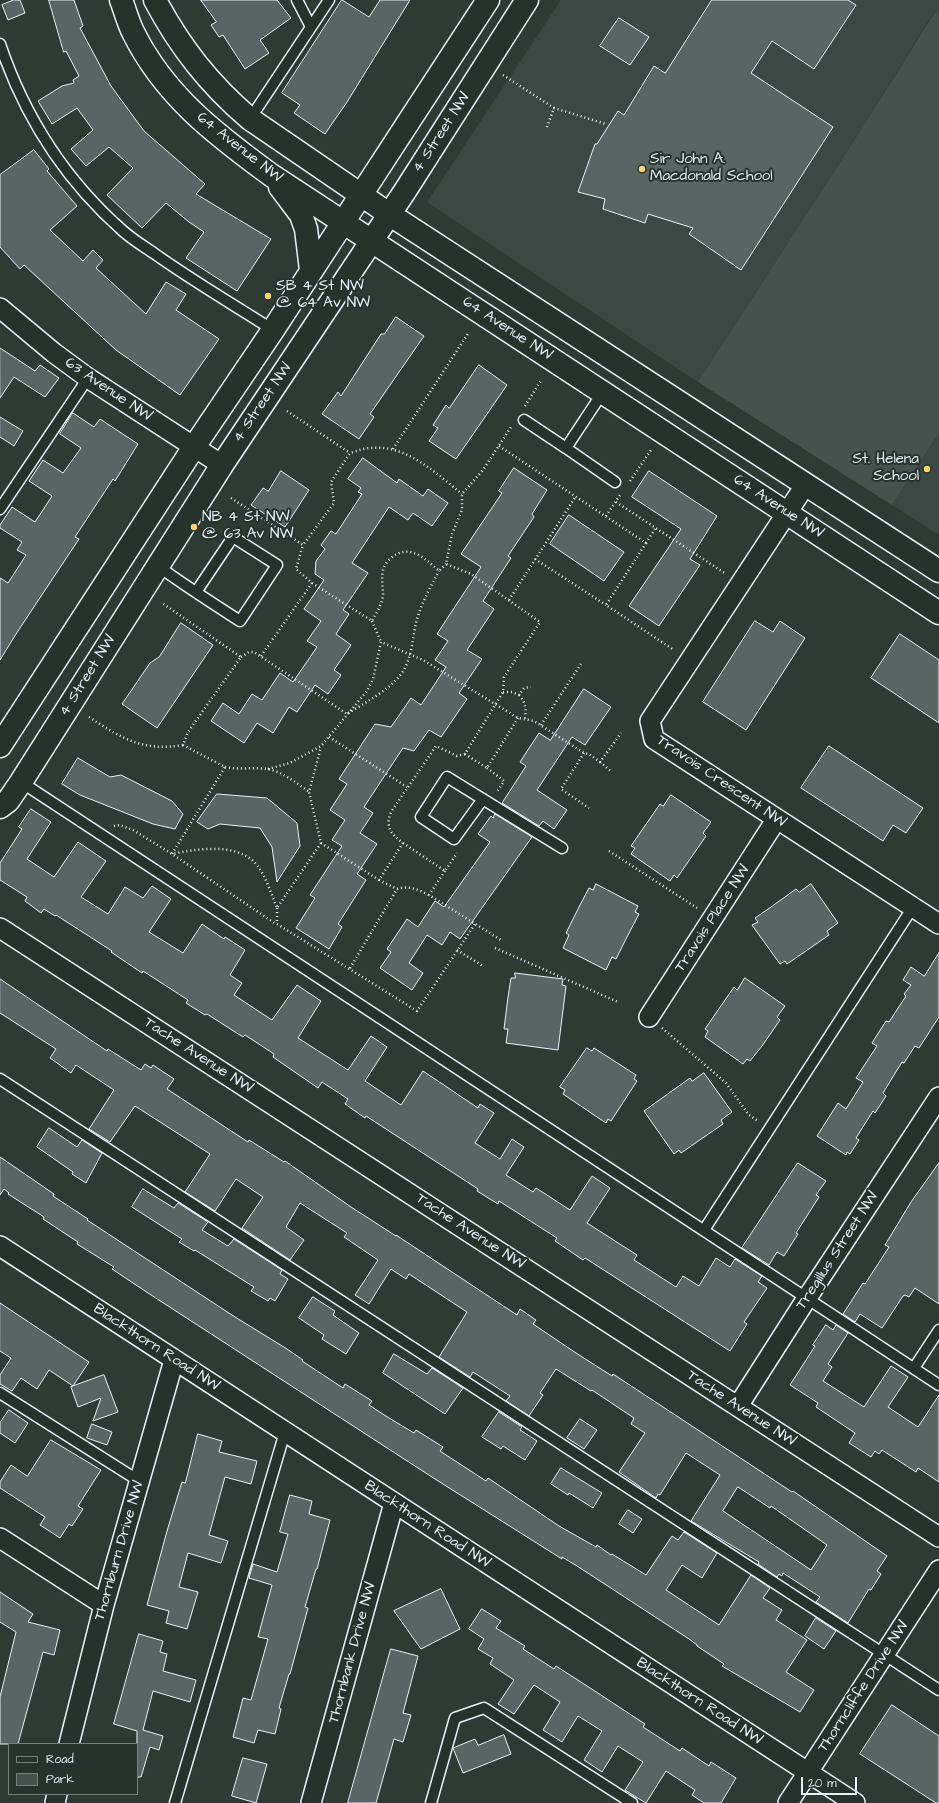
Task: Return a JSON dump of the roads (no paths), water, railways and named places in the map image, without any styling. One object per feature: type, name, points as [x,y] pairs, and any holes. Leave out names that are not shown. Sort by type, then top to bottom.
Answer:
[{"type":"main road","name":"64 Avenue NW","points":[[121,0],[132,31],[151,64],[170,89],[195,115],[227,143],[271,175],[939,613]]},
{"type":"main road","name":"64 Avenue NW","points":[[155,0],[185,51],[209,80],[232,104],[250,119],[362,194],[389,214],[939,572]]},
{"type":"main road","points":[[0,746],[194,447],[273,330],[488,0]]},
{"type":"main road","name":"4 Street NW","points":[[0,807],[8,801],[21,782],[222,465],[372,240],[527,0]]},
{"type":"main road","points":[[271,175],[301,215],[306,229],[311,270]]},
{"type":"street","name":"63 Avenue NW","points":[[0,308],[54,353],[88,378],[222,465]]},
{"type":"street","name":"Travois Crescent NW","points":[[806,484],[650,721],[654,739],[776,820],[939,924]]},
{"type":"street","name":"Travois Place NW","points":[[649,1018],[776,820]]},
{"type":"street","name":"Tache Avenue NW","points":[[0,928],[939,1537]]},
{"type":"street","name":"Tregillus Street NW","points":[[738,1406],[807,1298],[939,1098]]},
{"type":"street","name":"Blackthorn Road NW","points":[[0,1246],[855,1803]]},
{"type":"street","name":"Thornburn Drive NW","points":[[69,1743],[104,1605],[174,1360]]},
{"type":"street","name":"Thornbank Drive NW","points":[[311,1803],[394,1503]]},
{"type":"street","points":[[0,1538],[104,1605]]},
{"type":"street","name":"Thorncliffe Drive NW","points":[[788,1803],[939,1570]]},
{"type":"lane","points":[[297,0],[312,27]]},
{"type":"lane","points":[[250,119],[329,0]]},
{"type":"lane","points":[[0,44],[31,119],[51,150],[84,193],[124,232],[176,268],[273,330]]},
{"type":"lane","points":[[0,510],[88,378]]},
{"type":"lane","points":[[566,448],[603,392]]},
{"type":"lane","points":[[522,416],[615,482]]},
{"type":"lane","points":[[158,566],[196,592],[240,621],[277,565],[232,537],[196,592]]},
{"type":"lane","points":[[483,799],[454,839],[421,817],[447,777],[483,799],[562,848]]},
{"type":"lane","points":[[21,782],[939,1385]]},
{"type":"lane","points":[[704,1230],[913,907]]},
{"type":"lane","points":[[0,1079],[939,1690]]},
{"type":"lane","points":[[914,1368],[939,1330]]},
{"type":"lane","points":[[0,1393],[139,1482]]},
{"type":"lane","points":[[175,1803],[285,1432]]},
{"type":"lane","points":[[431,1803],[455,1718],[484,1708],[632,1803]]},
{"type":"place","name":"Sir John A. Macdonald School","points":[[642,169]]},
{"type":"place","name":"SB 4 St NW @ 64 Av NW","points":[[268,296]]},
{"type":"place","name":"St. Helena School","points":[[927,469]]},
{"type":"place","name":"NB 4 St NW @ 63 Av NW","points":[[194,527]]}]
